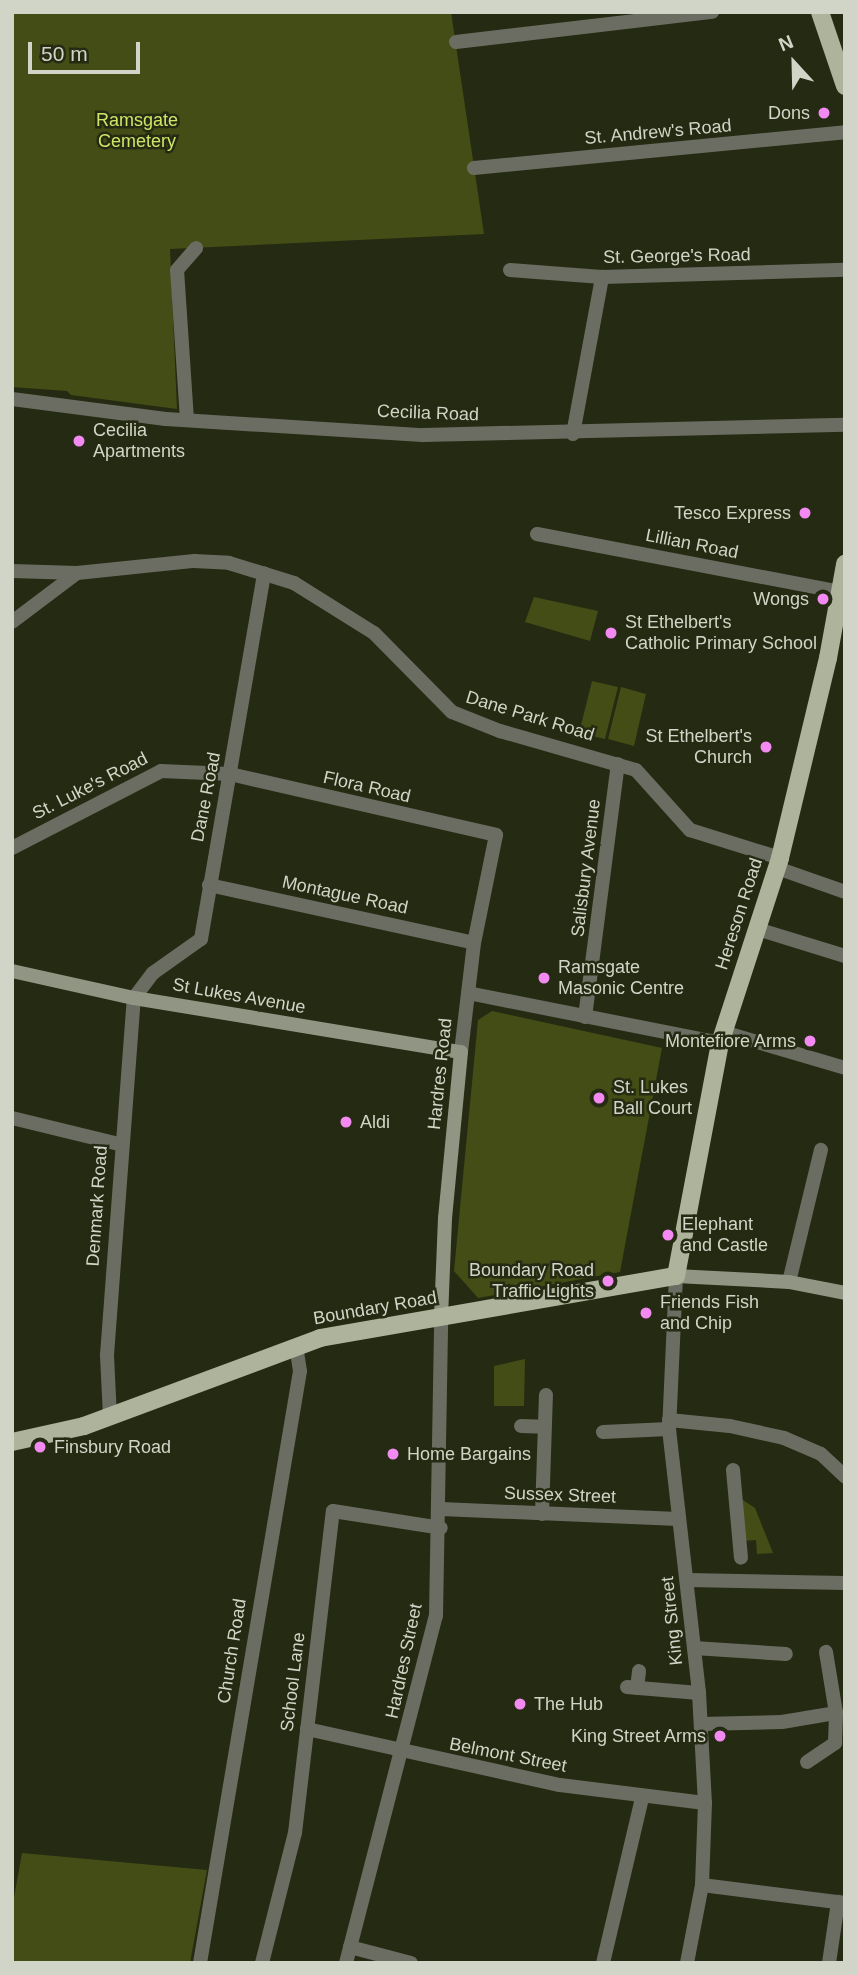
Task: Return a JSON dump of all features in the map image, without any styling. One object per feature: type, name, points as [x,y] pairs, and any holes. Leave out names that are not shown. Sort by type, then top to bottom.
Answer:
[{"type":"main road","points":[[820,12],[845,86]]},
{"type":"main road","name":"Hereson Road","points":[[676,1276],[722,1038],[778,863],[843,593],[845,564]]},
{"type":"main road","name":"Boundary Road","points":[[12,1442],[110,1417],[296,1345],[344,1332],[441,1318],[676,1276]]},
{"type":"street","points":[[456,42],[712,12]]},
{"type":"street","name":"St. Andrew's Road","points":[[474,168],[845,132]]},
{"type":"street","points":[[187,420],[177,270],[196,248]]},
{"type":"street","name":"St. George's Road","points":[[510,270],[602,277],[845,271]]},
{"type":"street","points":[[573,434],[602,277]]},
{"type":"street","name":"Cecilia Road","points":[[12,399],[187,420],[423,435],[573,434],[845,425]]},
{"type":"street","name":"Lillian Road","points":[[537,534],[843,593]]},
{"type":"street","name":"Dane Park Road","points":[[12,570],[77,573],[194,561],[229,563],[294,583],[353,616],[397,653],[436,701],[452,712],[500,731],[618,764],[646,778],[690,830],[845,892]]},
{"type":"street","points":[[12,622],[77,573]]},
{"type":"street","name":"Dane Road","points":[[134,998],[153,973],[201,939],[264,573]]},
{"type":"street","name":"Salisbury Avenue","points":[[585,1017],[618,764]]},
{"type":"street","name":"St. Luke's Road","points":[[12,848],[161,771],[230,774]]},
{"type":"street","name":"Flora Road","points":[[230,774],[496,835]]},
{"type":"street","name":"Hardres Road","points":[[441,1318],[445,1218],[461,1052],[474,943],[496,835]]},
{"type":"street","name":"Montague Road","points":[[209,885],[474,943]]},
{"type":"street","points":[[757,929],[845,956]]},
{"type":"street","name":"St Lukes Avenue","points":[[12,971],[134,998],[461,1052]]},
{"type":"street","points":[[468,993],[585,1017],[722,1038],[845,1069]]},
{"type":"street","name":"Denmark Road","points":[[110,1417],[107,1359],[120,1144],[134,998]]},
{"type":"street","points":[[12,1118],[120,1144]]},
{"type":"street","points":[[789,1282],[821,1150]]},
{"type":"street","points":[[676,1276],[789,1282],[845,1293]]},
{"type":"street","name":"King Street","points":[[676,1276],[669,1424],[699,1693],[705,1803],[702,1885],[687,1963]]},
{"type":"street","name":"Hardres Street","points":[[346,1963],[403,1753],[436,1616],[441,1528],[441,1318]]},
{"type":"street","name":"Church Road","points":[[200,1963],[300,1371],[296,1345]]},
{"type":"street","points":[[542,1514],[546,1395]]},
{"type":"street","points":[[603,1432],[669,1424],[730,1426],[785,1438],[821,1454],[845,1476]]},
{"type":"street","points":[[522,1426],[544,1427]]},
{"type":"street","points":[[733,1470],[741,1558]]},
{"type":"street","name":"Sussex Street","points":[[441,1509],[678,1519]]},
{"type":"street","name":"School Lane","points":[[262,1963],[295,1833],[333,1511],[441,1528]]},
{"type":"street","points":[[688,1580],[845,1583]]},
{"type":"street","points":[[694,1648],[786,1654]]},
{"type":"street","points":[[807,1762],[835,1743],[836,1713],[826,1652]]},
{"type":"street","points":[[639,1671],[632,1688],[699,1693]]},
{"type":"street","points":[[701,1724],[782,1722],[836,1713]]},
{"type":"street","name":"Belmont Street","points":[[307,1729],[403,1753],[642,1798],[705,1803]]},
{"type":"street","points":[[603,1963],[642,1798]]},
{"type":"street","points":[[702,1885],[841,1902],[829,1963]]},
{"type":"street","points":[[350,1947],[409,1963]]},
{"type":"green space","name":"Ramsgate Cemetery","points":[[12,12],[451,12],[484,234],[170,249],[177,409],[71,395],[67,391],[12,387]]},
{"type":"green space","points":[[534,597],[598,611],[590,641],[525,622]]},
{"type":"green space","points":[[592,681],[618,687],[605,739],[579,733]]},
{"type":"green space","points":[[621,687],[646,694],[634,746],[608,739]]},
{"type":"green space","points":[[492,1011],[662,1048],[620,1272],[478,1298],[454,1271],[478,1020]]},
{"type":"green space","points":[[525,1359],[524,1406],[494,1406],[494,1366]]},
{"type":"green space","points":[[740,1498],[755,1508],[773,1553],[757,1554],[756,1540],[743,1541]]},
{"type":"green space","points":[[22,1853],[207,1870],[190,1963],[12,1963],[12,1908]]},
{"type":"place","name":"Dons","points":[[824,113]]},
{"type":"place","name":"Cecilia Apartments","points":[[79,441]]},
{"type":"place","name":"Tesco Express","points":[[805,513]]},
{"type":"place","name":"Wongs","points":[[823,599]]},
{"type":"place","name":"St Ethelbert's Catholic Primary School","points":[[611,633]]},
{"type":"place","name":"St Ethelbert's Church","points":[[766,747]]},
{"type":"place","name":"Ramsgate Masonic Centre","points":[[544,978]]},
{"type":"place","name":"Montefiore Arms","points":[[810,1041]]},
{"type":"place","name":"St. Lukes Ball Court","points":[[599,1098]]},
{"type":"place","name":"Aldi","points":[[346,1122]]},
{"type":"place","name":"Elephant and Castle","points":[[668,1235]]},
{"type":"place","name":"Boundary Road Traffic Lights","points":[[608,1281]]},
{"type":"place","name":"Friends Fish and Chip","points":[[646,1313]]},
{"type":"place","name":"Finsbury Road","points":[[40,1447]]},
{"type":"place","name":"Home Bargains","points":[[393,1454]]},
{"type":"place","name":"The Hub","points":[[520,1704]]},
{"type":"place","name":"King Street Arms","points":[[720,1736]]}]
